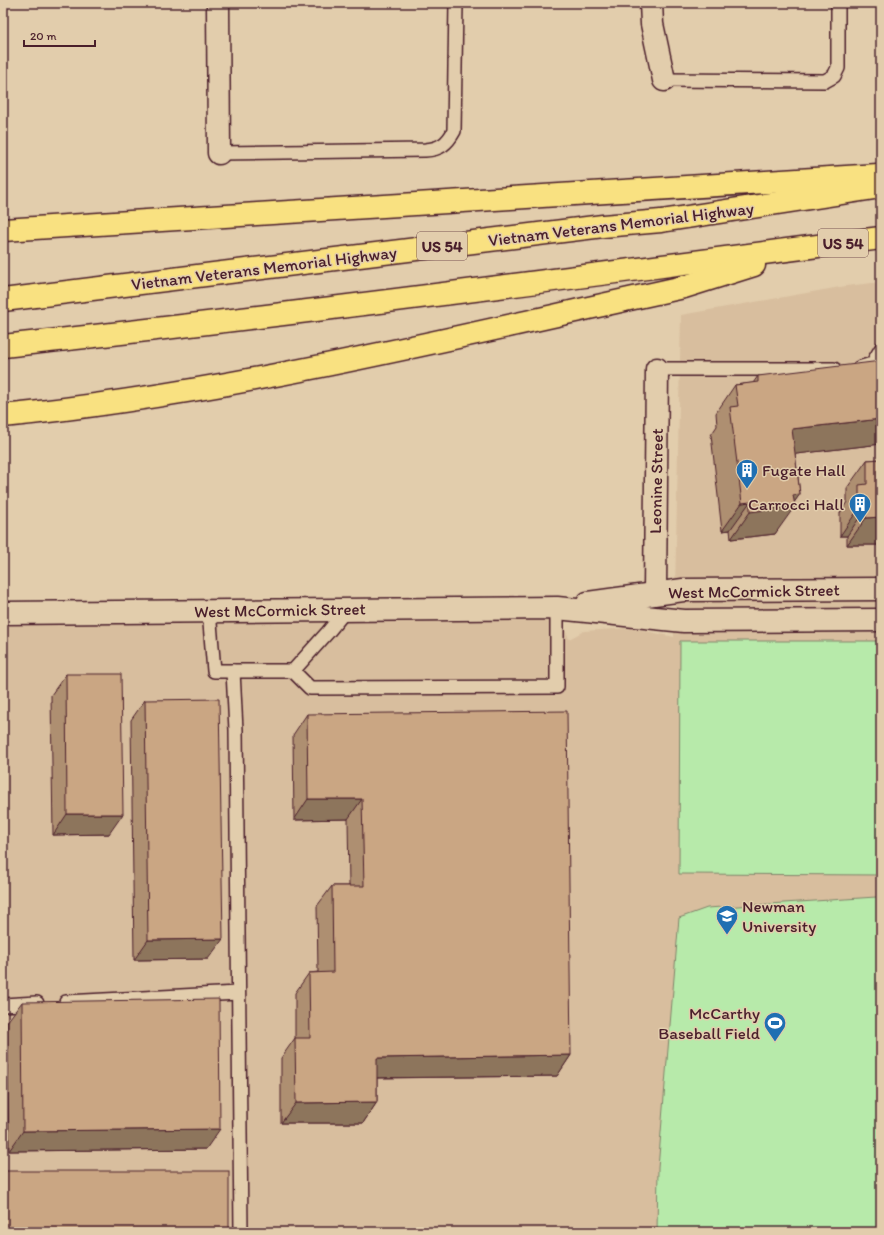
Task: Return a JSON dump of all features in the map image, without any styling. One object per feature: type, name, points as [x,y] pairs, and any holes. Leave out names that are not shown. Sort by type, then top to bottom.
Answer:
[{"type":"highway","points":[[3,230],[881,175]]},
{"type":"highway","name":"Vietnam Veterans Memorial Highway","points":[[3,300],[603,226],[662,221],[881,187]]},
{"type":"highway","name":"US 54","points":[[3,346],[188,326],[384,302],[881,238]]},
{"type":"highway","points":[[3,416],[68,410],[162,396],[295,371],[684,287],[806,248]]},
{"type":"street","points":[[218,3],[219,153]]},
{"type":"street","points":[[652,3],[652,24],[664,80]]},
{"type":"street","name":"Leonine Street","points":[[655,594],[657,368]]},
{"type":"street","name":"West McCormick Street","points":[[557,608],[683,590],[881,589]]},
{"type":"street","name":"West McCormick Street","points":[[3,613],[557,608],[684,621],[881,620]]},
{"type":"lane","points":[[219,153],[434,150],[443,146],[449,141],[454,131],[456,3]]},
{"type":"lane","points":[[664,80],[825,81],[834,76],[838,68],[838,3]]},
{"type":"lane","points":[[657,368],[859,368],[872,364],[881,349]]},
{"type":"lane","points":[[209,611],[214,671],[293,671],[310,688],[557,687],[557,608]]},
{"type":"lane","points":[[293,671],[346,610]]},
{"type":"lane","points":[[233,671],[236,730],[241,1232]]},
{"type":"lane","points":[[3,1005],[238,993]]},
{"type":"shaded area","points":[[881,282],[881,1232],[3,1232],[3,611],[557,608],[569,639],[584,631],[631,628],[674,637],[681,315],[846,286]]},
{"type":"green space","points":[[680,641],[881,641],[881,875],[679,874]]},
{"type":"green space","name":"McCarthy Baseball Field","points":[[876,897],[881,899],[881,1232],[657,1232],[658,1168],[679,918],[707,908]]},
{"type":"building","points":[[881,361],[881,419],[792,429],[800,494],[793,495],[795,506],[750,512],[750,502],[742,503],[730,407],[738,406],[735,385],[758,382],[758,376]]},
{"type":"building","points":[[881,459],[881,517],[866,518],[866,508],[859,508],[859,485],[867,484],[867,460]]},
{"type":"building","points":[[66,674],[121,674],[123,814],[67,814]]},
{"type":"building","points":[[219,699],[223,939],[148,940],[145,700]]},
{"type":"building","points":[[567,711],[571,1055],[377,1058],[377,1102],[296,1103],[295,1038],[310,1038],[309,973],[333,972],[332,886],[364,886],[362,799],[308,799],[307,714]]},
{"type":"building","points":[[219,999],[220,1129],[23,1131],[22,1002]]},
{"type":"building","points":[[3,1171],[229,1171],[229,1232],[3,1232]]},
{"type":"place","name":"Fugate Hall","points":[[747,490]]},
{"type":"place","name":"Carrocci Hall","points":[[860,524]]},
{"type":"place","name":"Newman University","points":[[727,936]]},
{"type":"place","name":"McCarthy Baseball Field","points":[[775,1042]]}]
